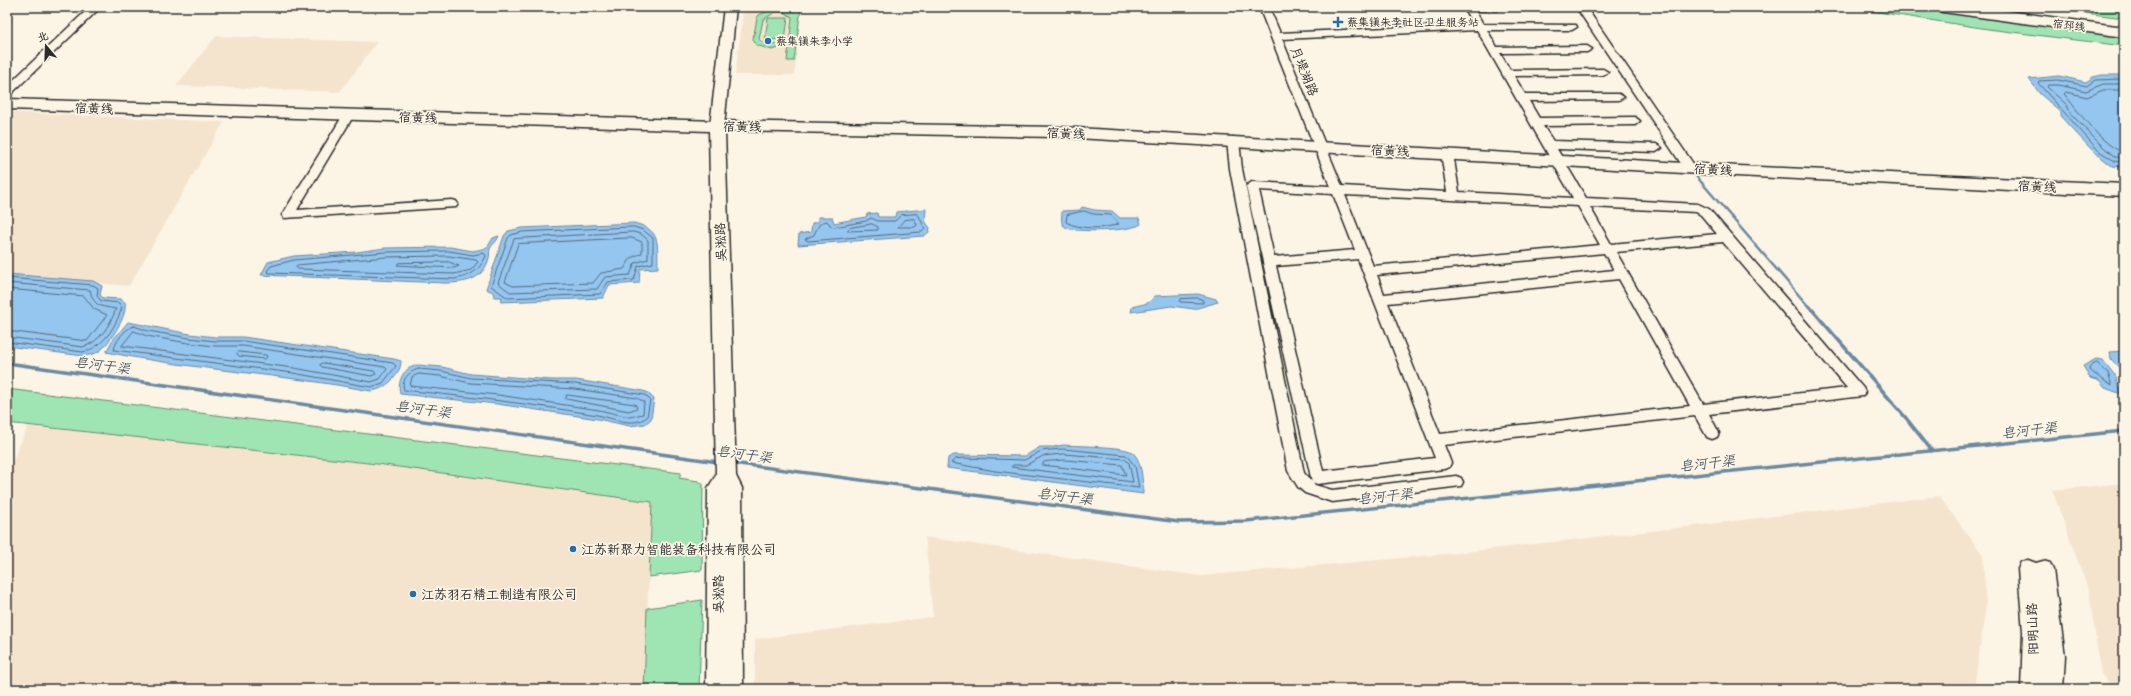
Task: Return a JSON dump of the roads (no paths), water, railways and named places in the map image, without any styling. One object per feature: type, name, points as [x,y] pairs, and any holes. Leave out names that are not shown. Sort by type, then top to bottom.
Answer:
[{"type":"main road","name":"宿邳线","points":[[1943,7],[2124,32]]},
{"type":"main road","name":"宿邳线","points":[[1979,7],[2011,13],[2124,25]]},
{"type":"main road","name":"宿黄线","points":[[7,104],[717,126],[1033,131],[1233,141],[1690,168],[2124,190]]},
{"type":"main road","name":"吴淞路","points":[[717,126],[726,477],[732,488],[732,689]]},
{"type":"main road","name":"吴淞路","points":[[717,689],[718,488],[726,477]]},
{"type":"main road","name":"阳明山路","points":[[2032,689],[2035,569],[2054,656],[2052,689]]},
{"type":"street","points":[[7,92],[96,7]]},
{"type":"street","name":"吴淞路","points":[[717,126],[730,7]]},
{"type":"street","name":"月堤湖路","points":[[1264,7],[1321,146],[1444,463],[1317,478],[1270,266]]},
{"type":"street","points":[[1468,7],[1496,7]]},
{"type":"street","points":[[1468,7],[1558,160],[1712,433]]},
{"type":"street","points":[[1581,7],[1690,168]]},
{"type":"street","points":[[1276,36],[1480,27],[1572,27]]},
{"type":"street","points":[[1493,50],[1587,49]]},
{"type":"street","points":[[1506,73],[1604,72]]},
{"type":"street","points":[[1521,98],[1619,97]]},
{"type":"street","points":[[348,115],[288,215],[452,204]]},
{"type":"street","points":[[1535,122],[1635,121]]},
{"type":"street","points":[[1233,141],[1236,169],[1295,471],[1305,487],[1315,492],[1332,496],[1456,482]]},
{"type":"street","points":[[1549,145],[1656,148]]},
{"type":"street","points":[[1447,154],[1454,196]]},
{"type":"street","points":[[1270,266],[1252,186],[1698,208],[1705,212],[1727,237],[1858,392],[1435,440]]},
{"type":"street","points":[[1370,271],[1727,237]]},
{"type":"street","points":[[1256,270],[1270,266],[1363,254]]},
{"type":"street","points":[[1380,299],[1622,274]]},
{"type":"water","points":[[2102,75],[2124,75],[2124,167],[2112,166],[2092,150],[2061,117],[2061,112],[2040,94],[2029,79],[2059,76],[2086,82],[2093,77]]},
{"type":"water","points":[[1082,207],[1094,210],[1112,211],[1120,218],[1139,218],[1141,224],[1127,228],[1102,231],[1078,230],[1064,226],[1062,221],[1062,211],[1080,210]]},
{"type":"water","points":[[926,209],[925,221],[930,228],[929,232],[924,236],[798,245],[799,234],[811,232],[812,223],[818,222],[818,217],[832,217],[834,223],[866,217],[867,214],[877,213],[878,217],[895,217],[896,212]]},
{"type":"water","points":[[634,223],[643,226],[654,234],[657,245],[658,268],[640,269],[639,283],[609,285],[603,298],[501,302],[502,297],[494,297],[493,292],[486,289],[504,236],[508,231],[522,228]]},
{"type":"water","points":[[499,236],[490,249],[486,266],[482,272],[472,279],[459,282],[444,283],[261,275],[268,262],[294,256],[357,252],[385,248],[450,247],[473,251],[487,248],[493,238]]},
{"type":"water","points":[[7,274],[93,281],[102,286],[100,295],[103,298],[120,299],[125,302],[124,314],[118,328],[101,350],[92,354],[83,356],[7,346]]},
{"type":"water","points":[[1198,294],[1216,299],[1218,302],[1194,309],[1171,306],[1131,312],[1132,307],[1148,303],[1154,296]]},
{"type":"water","points":[[128,322],[190,334],[215,337],[243,337],[401,361],[398,372],[391,381],[381,388],[371,391],[305,380],[172,363],[106,352],[112,341]]},
{"type":"water","points":[[2124,351],[2124,373],[2111,359],[2110,352]]},
{"type":"water","points":[[2096,359],[2103,360],[2116,377],[2118,388],[2124,395],[2105,388],[2099,381],[2090,378],[2083,366]]},
{"type":"water","points":[[418,365],[442,367],[471,374],[552,380],[576,380],[647,392],[654,399],[651,419],[645,424],[629,426],[598,419],[497,404],[400,394],[399,389],[401,379],[405,371]]},
{"type":"water","points":[[1063,445],[1110,447],[1132,452],[1140,465],[1143,494],[947,468],[948,458],[954,455],[1025,456],[1040,447],[1054,447]]},
{"type":"waterway","points":[[1696,176],[1809,307]]},
{"type":"waterway","points":[[1809,306],[1906,418],[1932,451]]},
{"type":"waterway","name":"皂河干渠","points":[[7,363],[718,462]]},
{"type":"waterway","name":"皂河干渠","points":[[1932,451],[2124,431]]},
{"type":"waterway","name":"皂河干渠","points":[[732,463],[1179,522],[1246,521],[1932,451]]},
{"type":"place","name":"蔡集镇朱李社区卫生服务站","points":[[1338,22]]},
{"type":"place","name":"蔡集镇朱李小学","points":[[768,41]]},
{"type":"place","name":"江苏新聚力智能装备科技有限公司","points":[[573,549]]},
{"type":"place","name":"江苏羽石精工制造有限公司","points":[[413,594]]}]
